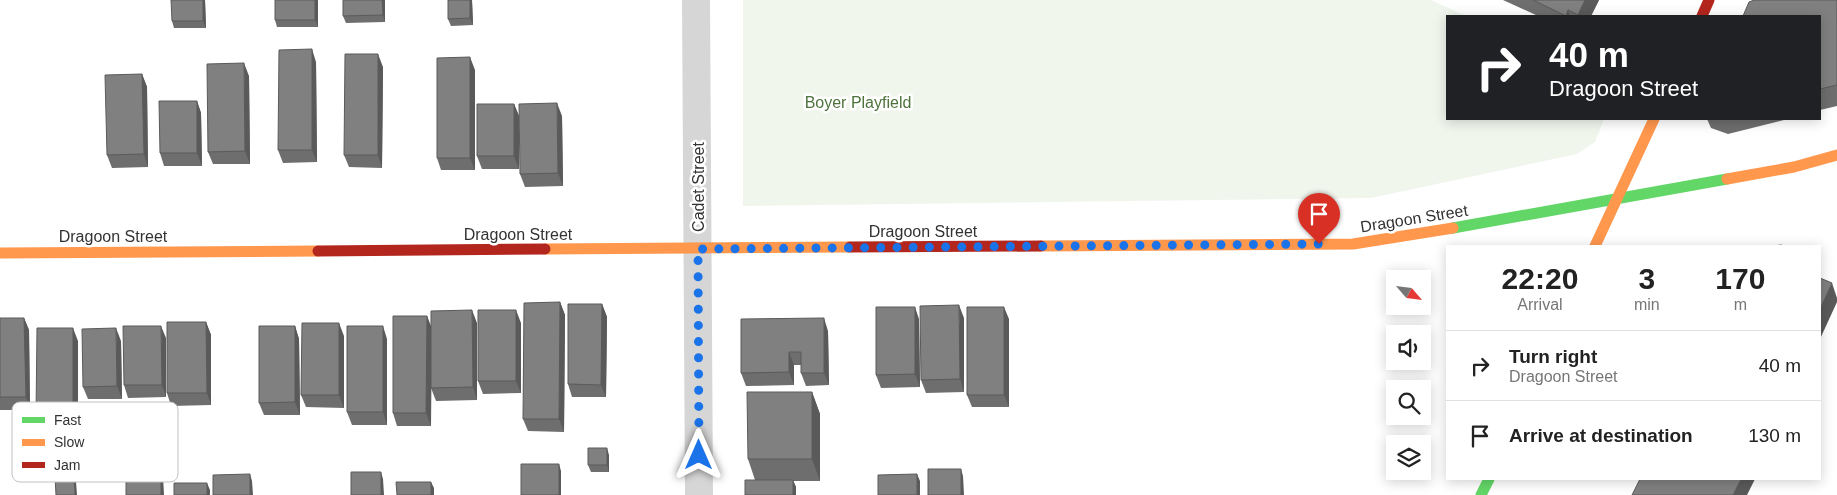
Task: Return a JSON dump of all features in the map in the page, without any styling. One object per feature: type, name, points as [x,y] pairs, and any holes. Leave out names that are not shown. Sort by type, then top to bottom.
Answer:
[{"type":"main road","points":[[1702,15],[1709,0]]},
{"type":"main road","points":[[1595,245],[1654,120]]},
{"type":"main road","name":"Dragoon Street","points":[[0,253],[1353,244],[1405,237],[1617,200],[1794,167],[1837,155]]},
{"type":"main road","points":[[1481,495],[1488,480]]},
{"type":"street","name":"Cadet Street","points":[[696,0],[699,495]]},
{"type":"green space","name":"Boyer Playfield","points":[[743,0],[1431,0],[1464,15],[1446,15],[1446,120],[1604,120],[1595,142],[1577,154],[1371,198],[743,206]]},
{"type":"building","points":[[171,0],[203,0],[203,21],[172,21]]},
{"type":"building","points":[[275,0],[315,0],[315,20],[275,20]]},
{"type":"building","points":[[343,0],[382,0],[383,15],[343,16]]},
{"type":"building","points":[[448,0],[470,0],[470,18],[448,19]]},
{"type":"building","points":[[1533,0],[1585,0],[1578,15],[1568,10],[1566,15]]},
{"type":"building","points":[[1754,0],[1837,0],[1837,85],[1821,89],[1821,15],[1743,15],[1749,2]]},
{"type":"building","points":[[312,49],[312,150],[278,150],[279,50]]},
{"type":"building","points":[[345,54],[378,54],[378,155],[344,155]]},
{"type":"building","points":[[470,57],[470,158],[437,158],[437,58]]},
{"type":"building","points":[[244,63],[245,151],[208,152],[207,64]]},
{"type":"building","points":[[142,74],[144,154],[107,155],[105,75]]},
{"type":"building","points":[[159,101],[197,101],[197,153],[160,153]]},
{"type":"building","points":[[557,103],[558,173],[520,174],[519,104]]},
{"type":"building","points":[[477,104],[514,104],[514,156],[477,156]]},
{"type":"building","points":[[1821,278],[1832,283],[1821,307]]},
{"type":"building","points":[[560,302],[559,419],[523,419],[524,303]]},
{"type":"building","points":[[568,304],[602,304],[601,385],[568,384]]},
{"type":"building","points":[[959,305],[960,379],[921,380],[920,306]]},
{"type":"building","points":[[876,307],[915,307],[915,374],[876,375]]},
{"type":"building","points":[[967,307],[1004,307],[1004,395],[967,395]]},
{"type":"building","points":[[472,310],[473,387],[431,388],[431,311]]},
{"type":"building","points":[[478,310],[516,310],[516,381],[478,381]]},
{"type":"building","points":[[393,316],[427,316],[426,413],[393,413]]},
{"type":"building","points":[[0,318],[24,318],[26,397],[0,397]]},
{"type":"building","points":[[824,318],[824,373],[801,373],[801,352],[789,352],[789,372],[741,373],[741,319]]},
{"type":"building","points":[[167,322],[206,322],[207,393],[167,393]]},
{"type":"building","points":[[302,323],[339,323],[339,395],[301,395]]},
{"type":"building","points":[[123,326],[161,326],[162,385],[124,385]]},
{"type":"building","points":[[259,326],[295,326],[295,402],[259,403]]},
{"type":"building","points":[[347,326],[383,326],[383,412],[347,412]]},
{"type":"building","points":[[37,328],[73,328],[73,402],[36,402]]},
{"type":"building","points":[[116,328],[117,386],[83,387],[82,329]]},
{"type":"building","points":[[747,392],[812,392],[812,459],[748,459]]},
{"type":"building","points":[[588,448],[607,448],[607,465],[588,465]]},
{"type":"building","points":[[521,464],[559,464],[559,495],[521,495]]},
{"type":"building","points":[[928,469],[961,469],[961,495],[928,495]]},
{"type":"building","points":[[351,472],[381,472],[381,495],[351,495]]},
{"type":"building","points":[[250,474],[250,495],[213,495],[213,475]]},
{"type":"building","points":[[917,474],[917,495],[878,495],[878,475]]},
{"type":"building","points":[[745,480],[793,480],[793,495],[745,495]]},
{"type":"building","points":[[1640,480],[1740,480],[1733,495],[1632,495]]},
{"type":"building","points":[[55,482],[74,482],[75,495],[56,495]]},
{"type":"building","points":[[126,482],[161,482],[161,495],[126,495]]},
{"type":"building","points":[[396,482],[431,482],[431,495],[397,495]]},
{"type":"building","points":[[174,483],[207,483],[207,495],[174,495]]},
{"type":"traffic: fast","points":[[1453,228],[1727,179]]},
{"type":"traffic: fast","points":[[1481,495],[1488,480]]},
{"type":"traffic: slow","points":[[1595,245],[1654,120]]},
{"type":"traffic: slow","points":[[1727,179],[1794,167],[1837,155]]},
{"type":"traffic: slow","points":[[1041,246],[1353,244],[1453,228]]},
{"type":"traffic: slow","points":[[545,249],[850,247]]},
{"type":"traffic: slow","points":[[0,253],[318,251]]},
{"type":"traffic: jam","points":[[1702,15],[1709,0]]},
{"type":"traffic: jam","points":[[850,247],[1041,246]]},
{"type":"traffic: jam","points":[[318,251],[545,249]]},
{"type":"route","points":[[699,455],[698,249],[1319,244]]}]
